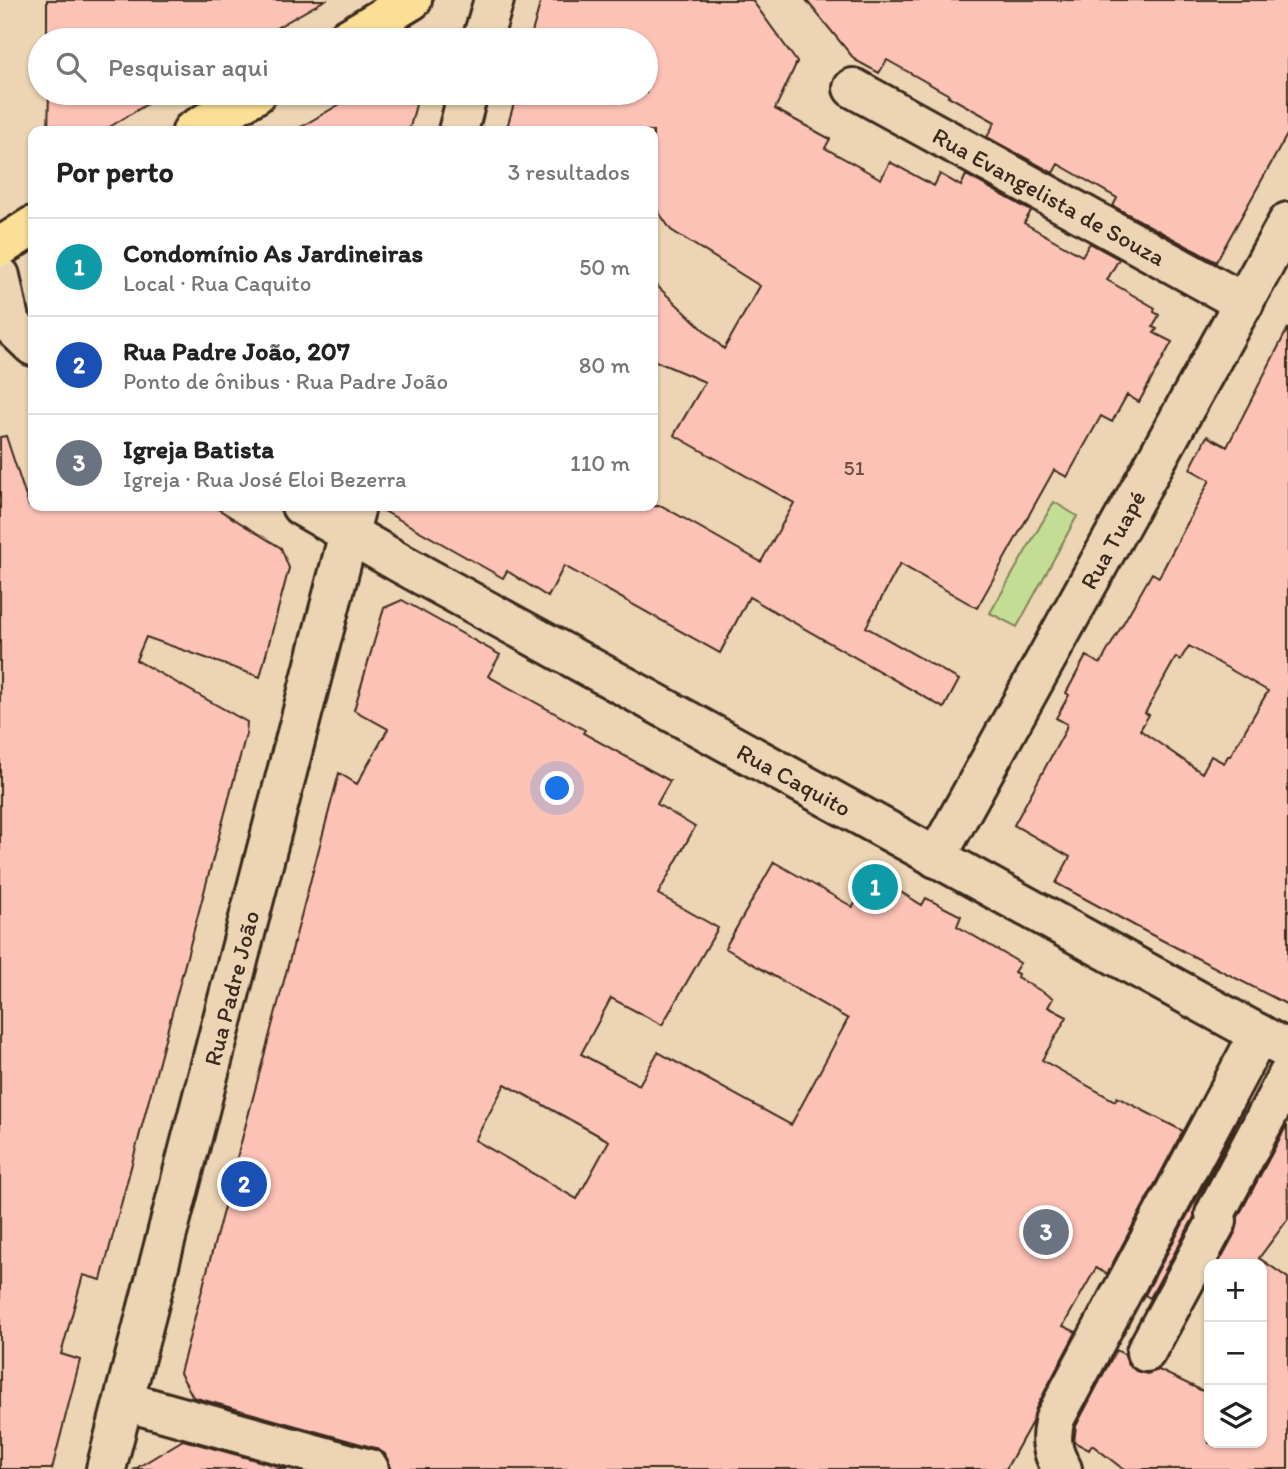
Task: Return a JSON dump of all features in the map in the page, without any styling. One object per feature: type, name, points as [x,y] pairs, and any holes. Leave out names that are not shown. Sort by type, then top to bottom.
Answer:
[{"type":"main road","points":[[365,28],[412,0]]},
{"type":"main road","points":[[201,126],[236,105]]},
{"type":"main road","points":[[0,247],[28,229]]},
{"type":"street","points":[[486,28],[494,0]]},
{"type":"street","name":"Rua Evangelista de Souza","points":[[853,88],[1244,303]]},
{"type":"street","points":[[459,126],[465,105]]},
{"type":"street","name":"Rua Tuapé","points":[[936,859],[1288,222]]},
{"type":"street","points":[[0,276],[10,324],[28,341]]},
{"type":"street","name":"Rua Caquito","points":[[320,511],[353,520],[936,859],[1273,1042]]},
{"type":"street","name":"Rua Padre João","points":[[107,1469],[353,520]]},
{"type":"street","points":[[1062,1469],[1054,1457],[1050,1437],[1055,1418],[1273,1042]]},
{"type":"street","points":[[1146,1352],[1217,1221],[1215,1214],[1288,1074]]},
{"type":"street","points":[[124,1401],[369,1469]]},
{"type":"green space","points":[[1054,502],[1077,516],[1017,627],[990,613]]},
{"type":"building","points":[[47,0],[325,0],[276,28],[47,28]]},
{"type":"building","points":[[541,0],[752,0],[797,62],[775,109],[830,139],[825,148],[881,179],[890,162],[934,186],[940,174],[961,186],[966,175],[1031,211],[1024,223],[1082,256],[1090,243],[1119,259],[1107,280],[1155,308],[1154,312],[1159,315],[1153,327],[1157,329],[1154,333],[1172,342],[1139,402],[1127,395],[1112,422],[1101,416],[1067,477],[1054,470],[977,608],[900,564],[866,627],[959,680],[944,708],[749,597],[720,653],[564,566],[548,597],[507,571],[503,578],[384,511],[658,511],[658,506],[662,506],[761,562],[794,503],[674,435],[705,382],[658,362],[658,287],[724,349],[760,286],[671,230],[658,211],[658,126],[507,126],[514,105],[658,105],[658,28],[533,28]]},
{"type":"building","points":[[806,0],[1288,0],[1288,133],[1216,262],[1113,206],[1117,198],[1058,164],[1053,173],[987,137],[995,122],[887,60],[879,73],[855,60]]},
{"type":"building","points":[[49,105],[145,105],[111,126],[48,126]]},
{"type":"building","points":[[338,105],[416,105],[410,126],[303,126]]},
{"type":"building","points":[[1288,328],[1288,1005],[1056,883],[1070,857],[1014,825],[1065,731],[1067,724],[1056,718],[1086,656],[1100,664],[1152,573],[1159,577],[1210,480],[1190,469],[1207,436],[1227,447]],"holes":[[[1189,646],[1268,691],[1230,756],[1224,763],[1211,756],[1202,773],[1140,730],[1149,715],[1145,713],[1176,657],[1180,660]]]},
{"type":"building","points":[[6,436],[28,503],[28,511],[221,511],[281,548],[289,568],[260,677],[146,637],[136,660],[247,722],[246,734],[101,1280],[83,1275],[61,1354],[80,1360],[52,1469],[0,1469],[0,437]]},
{"type":"building","points":[[402,600],[500,655],[488,676],[670,781],[657,804],[695,827],[658,894],[718,928],[662,1025],[611,998],[581,1054],[639,1085],[658,1052],[791,1125],[848,1019],[725,948],[774,862],[853,907],[871,874],[922,905],[926,898],[961,916],[957,926],[1020,963],[1014,972],[1018,974],[1017,977],[1053,998],[1048,1007],[1067,1017],[1042,1060],[1115,1101],[1117,1097],[1183,1131],[1107,1274],[1096,1268],[1063,1326],[1076,1332],[1006,1469],[390,1469],[385,1454],[375,1448],[193,1397],[180,1373],[339,773],[357,784],[388,729],[354,710],[384,608]],"holes":[[[505,1084],[609,1141],[577,1199],[475,1140]]]},
{"type":"building","points":[[1247,1103],[1196,1204],[1194,1217],[1150,1298],[1145,1295]]},
{"type":"building","points":[[1287,1125],[1288,1219],[1260,1259],[1221,1259],[1236,1231],[1238,1217]]},
{"type":"building","points":[[1267,1264],[1288,1278],[1288,1469],[1123,1469],[1092,1445],[1089,1450],[1074,1442],[1076,1426],[1116,1350],[1124,1354],[1128,1364],[1136,1371],[1147,1374],[1159,1370],[1204,1392],[1204,1448],[1267,1448]]},
{"type":"building","points":[[183,1440],[287,1469],[135,1469]]},
{"type":"place","name":"Condomínio As Jardineiras","points":[[875,887]]},
{"type":"place","name":"Rua Padre João, 207","points":[[244,1184]]},
{"type":"place","name":"Igreja Batista","points":[[1046,1232]]}]
